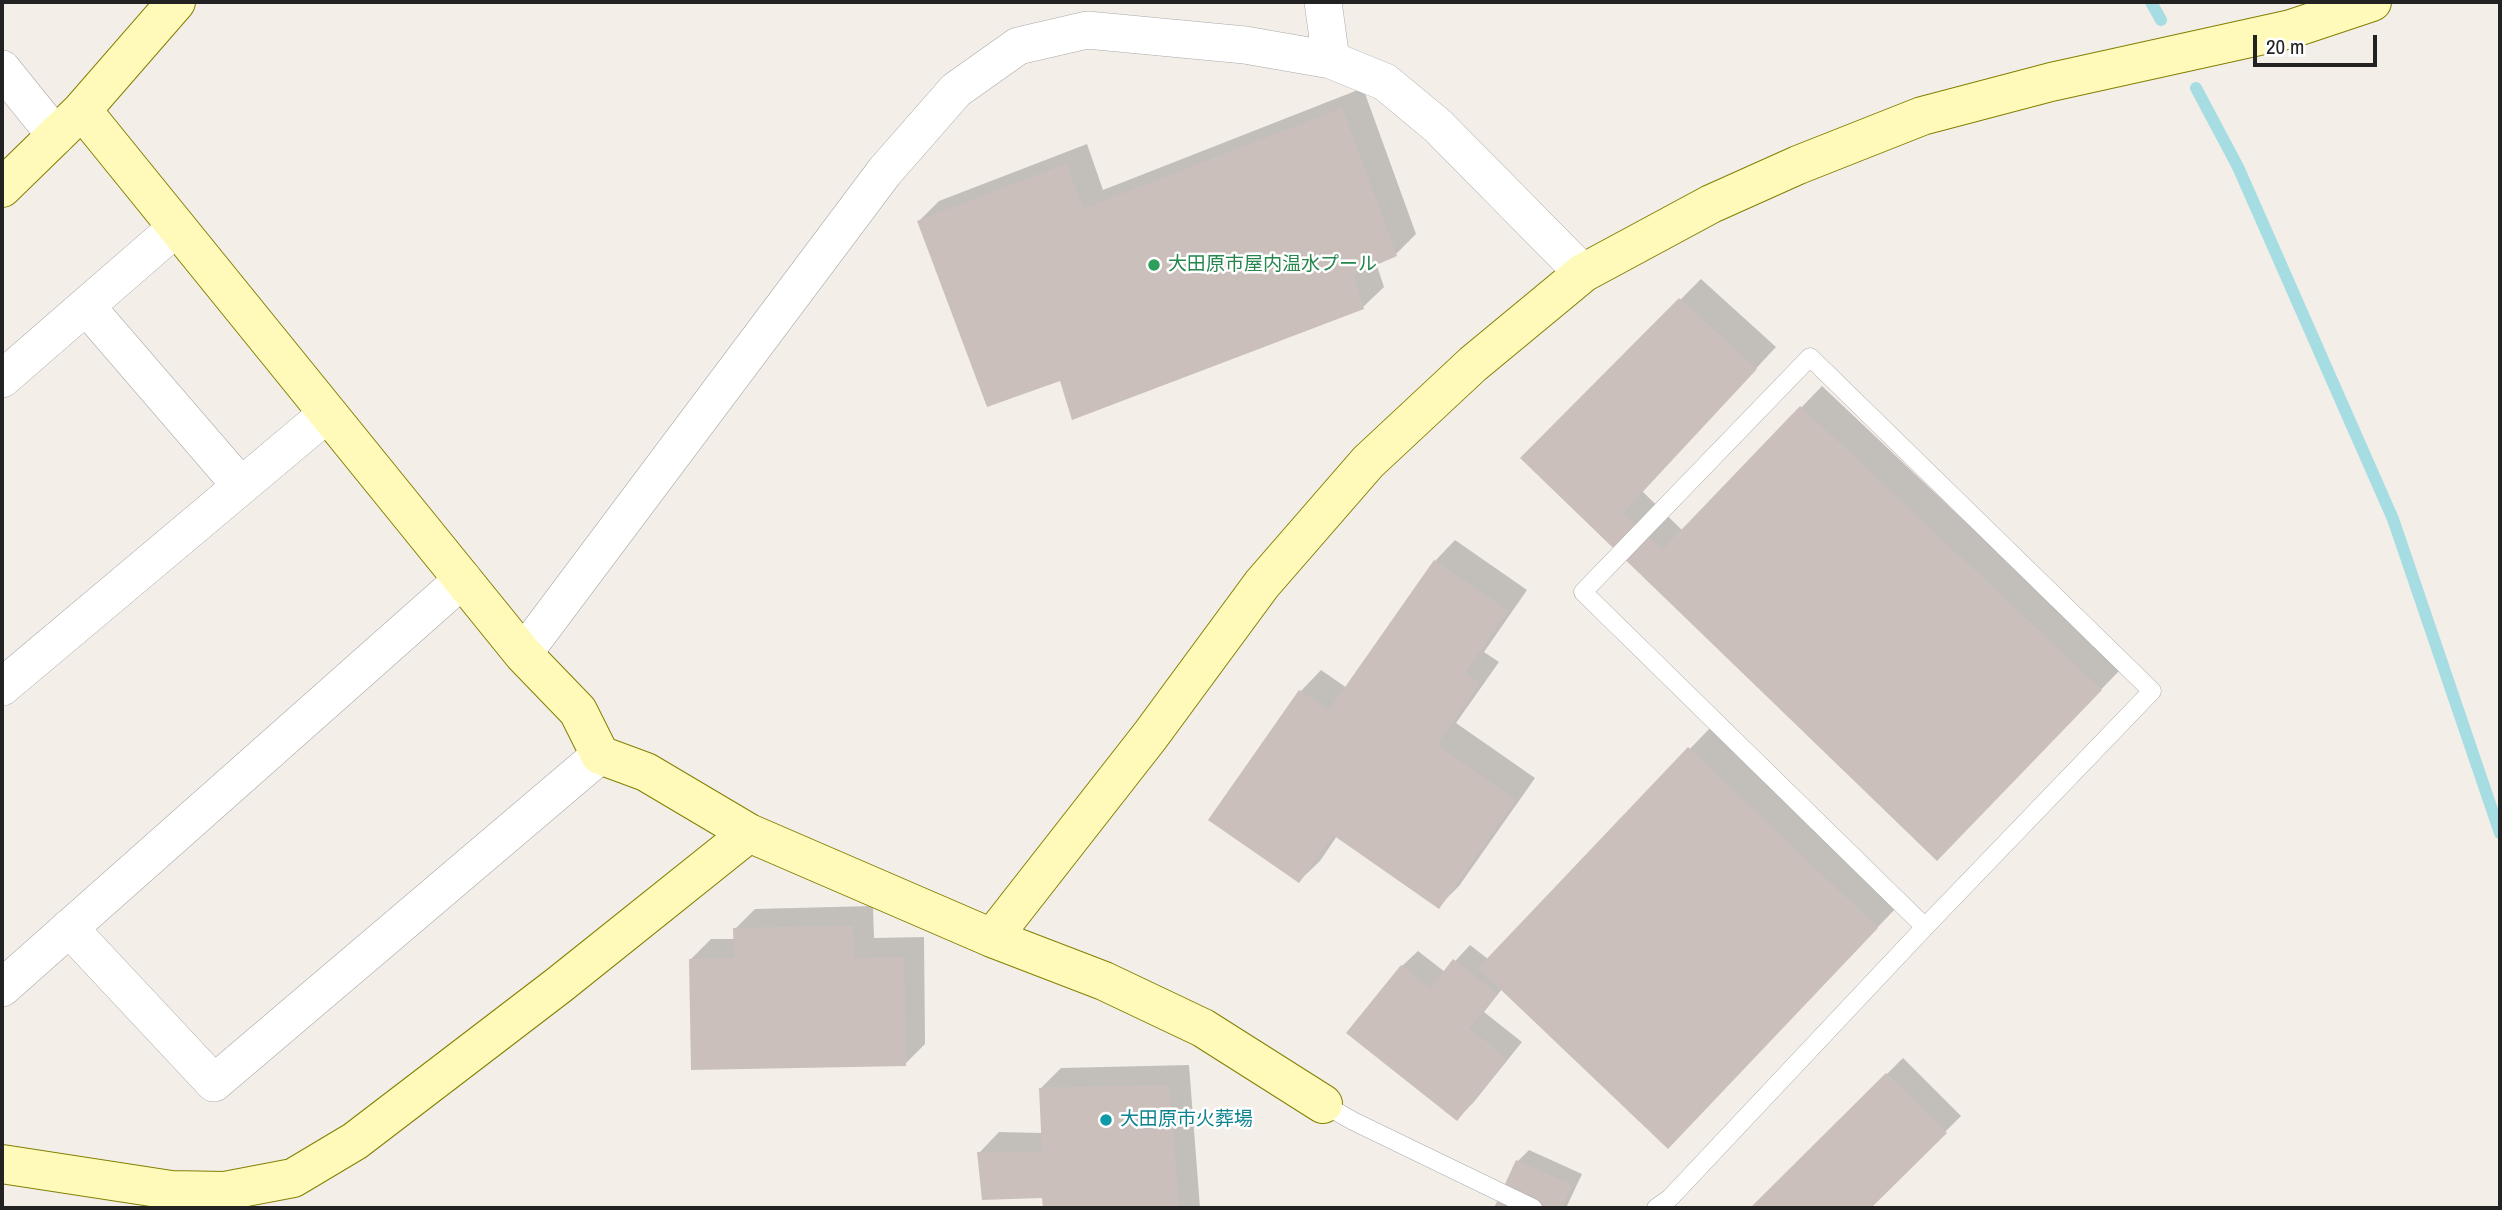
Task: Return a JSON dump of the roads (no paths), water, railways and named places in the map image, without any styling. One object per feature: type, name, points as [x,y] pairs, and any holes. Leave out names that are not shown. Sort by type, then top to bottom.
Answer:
[{"type":"street","points":[[2,188],[69,123],[176,2]]},
{"type":"street","points":[[1323,2],[1331,60]]},
{"type":"street","points":[[992,938],[1150,736],[1262,584],[1368,463],[1474,364],[1583,273],[1723,199],[1798,165],[1922,116],[2051,82],[2291,29],[2372,2]]},
{"type":"street","points":[[523,654],[885,171],[956,90],[1018,46],[1087,30],[1245,45],[1331,60],[1385,82],[1438,126],[1583,273]]},
{"type":"street","points":[[2,69],[69,123],[177,227],[523,654],[578,711],[600,755],[646,772],[749,833],[992,938],[1104,981],[1203,1028],[1323,1104]]},
{"type":"street","points":[[2,379],[177,227]]},
{"type":"street","points":[[86,306],[241,486]]},
{"type":"street","points":[[2,687],[328,413]]},
{"type":"street","points":[[2,988],[463,579]]},
{"type":"street","points":[[69,928],[214,1083],[600,755]]},
{"type":"street","points":[[2,1164],[172,1190],[225,1191],[293,1178],[355,1141],[559,985],[749,833]]},
{"type":"lane","points":[[1656,1208],[1670,1198],[1925,926],[2152,691],[1810,357],[1583,592],[1925,926]]},
{"type":"lane","points":[[1323,1104],[1533,1208]]},
{"type":"waterway","points":[[2151,2],[2161,20]]},
{"type":"waterway","points":[[2196,88],[2238,167],[2393,519],[2500,833]]},
{"type":"place","name":"大田原市屋内温水プール","points":[[1154,265]]},
{"type":"place","name":"大田原市火葬場","points":[[1106,1120]]}]
